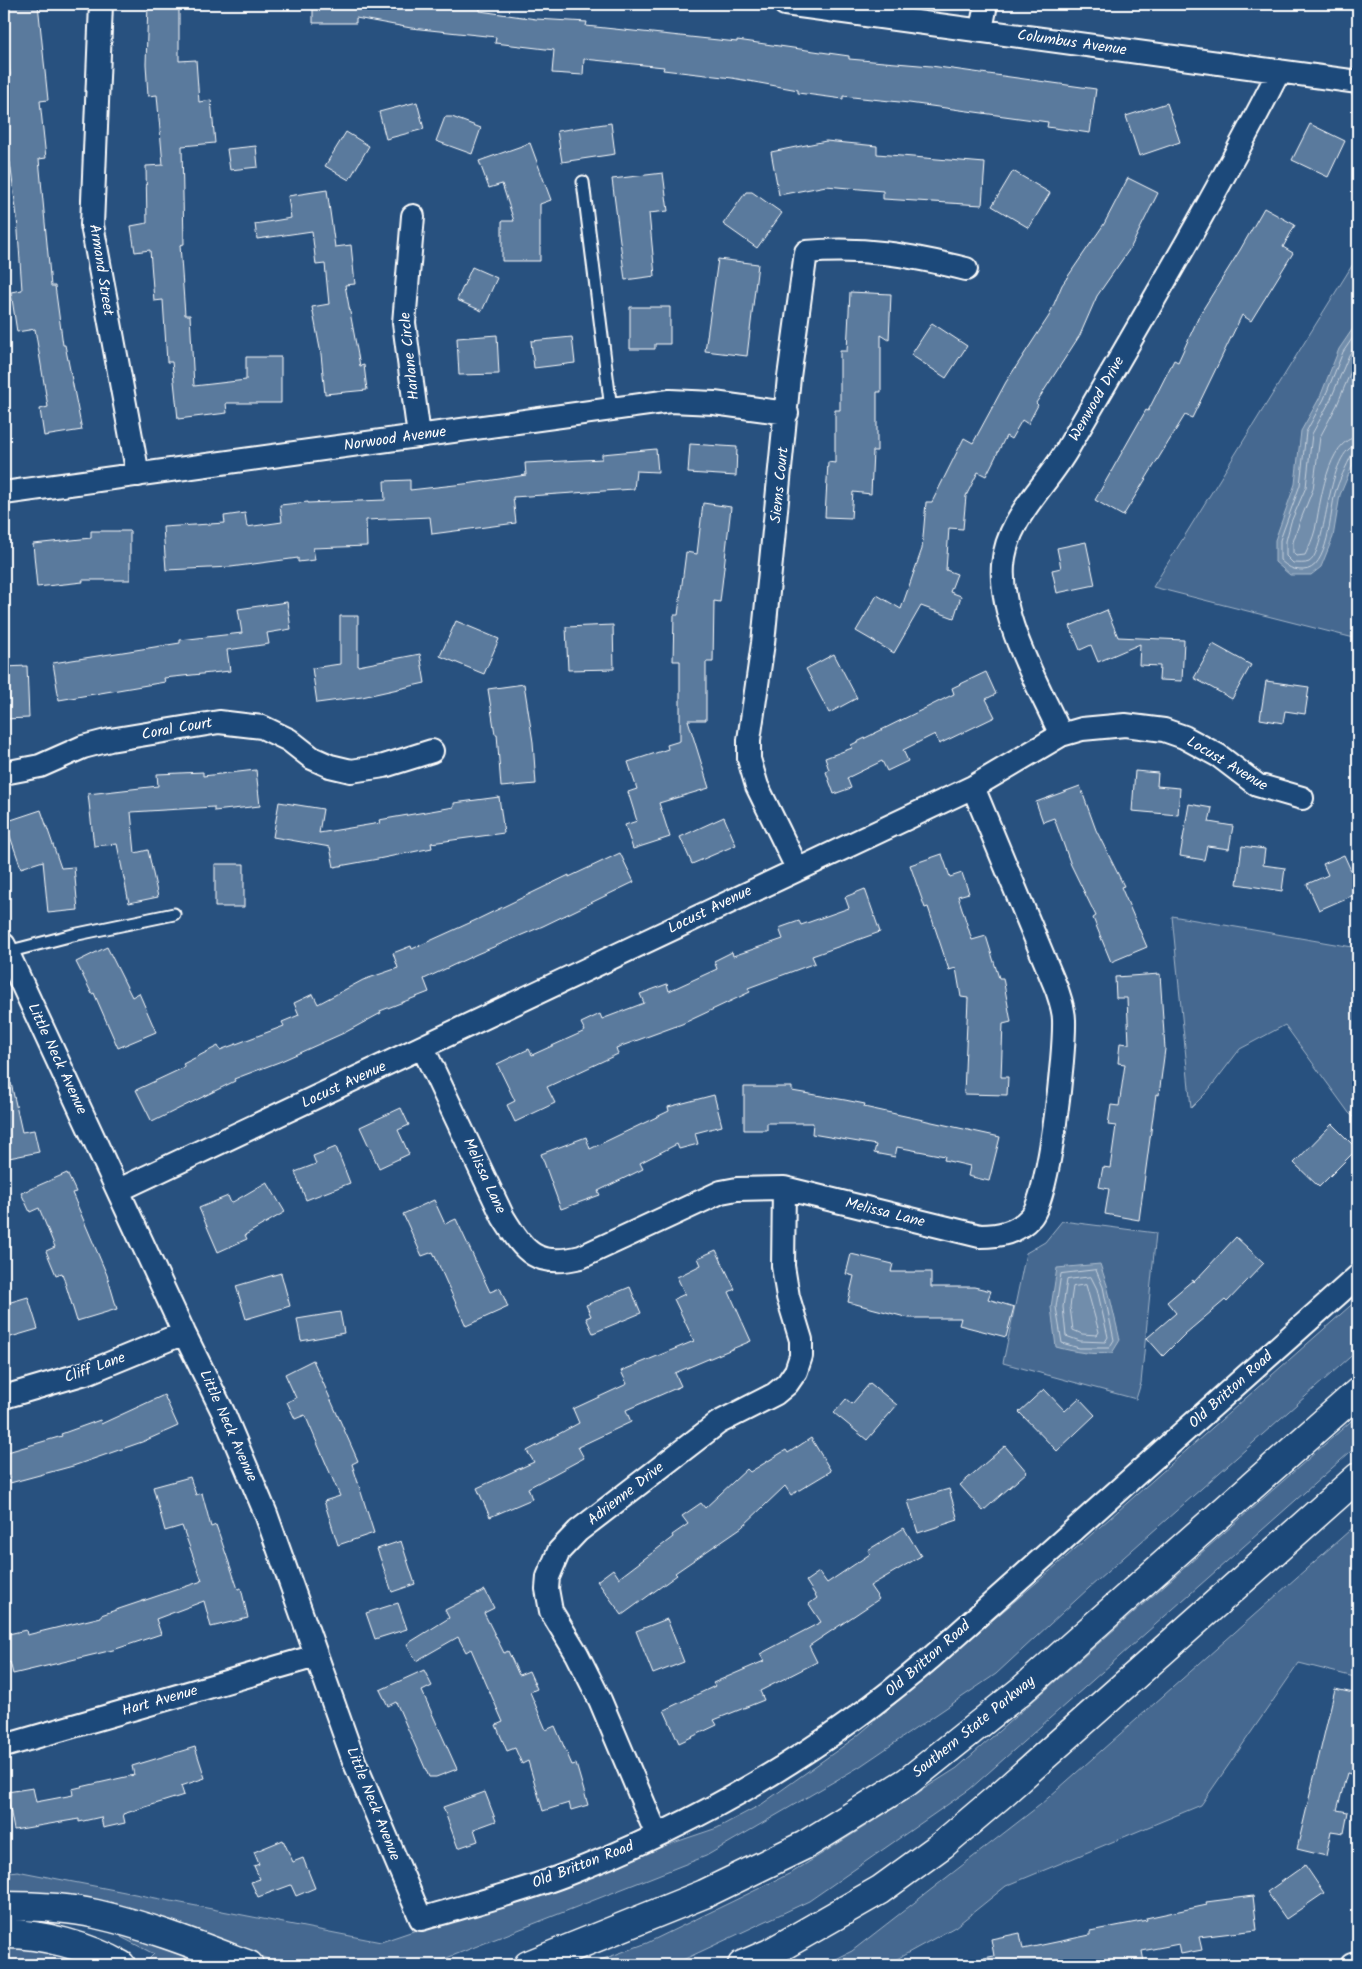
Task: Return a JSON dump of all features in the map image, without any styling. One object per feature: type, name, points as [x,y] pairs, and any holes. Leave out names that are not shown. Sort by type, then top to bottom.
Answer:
[{"type":"highway","name":"Southern State Parkway","points":[[528,1965],[721,1886],[805,1845],[906,1782],[1022,1690],[1358,1392]]},
{"type":"highway","points":[[742,1965],[770,1952],[880,1890],[942,1845],[1010,1788],[1358,1476]]},
{"type":"highway","points":[[4,1906],[32,1906],[94,1913],[155,1930],[249,1965]]},
{"type":"highway","points":[[4,1934],[63,1942],[102,1954],[120,1965]]},
{"type":"street","name":"Armand Street","points":[[101,4],[92,225],[138,475]]},
{"type":"street","name":"Columbus Avenue","points":[[786,4],[1358,82]]},
{"type":"street","points":[[981,30],[986,4]]},
{"type":"street","name":"Wenwood Drive","points":[[1061,735],[1011,623],[1003,592],[1003,564],[1007,544],[1024,508],[1066,452],[1234,162],[1280,72]]},
{"type":"street","name":"Harlane Circle","points":[[413,216],[404,323],[419,436]]},
{"type":"street","name":"Siems Court","points":[[797,868],[757,786],[749,759],[749,740],[763,643],[787,413],[789,377],[806,252],[870,250],[917,257],[966,269]]},
{"type":"street","name":"Norwood Avenue","points":[[4,493],[670,401],[714,403],[787,413]]},
{"type":"street","name":"Coral Court","points":[[4,774],[40,766],[83,747],[110,740],[219,722],[262,727],[289,740],[312,758],[330,766],[350,770],[384,766],[432,751]]},
{"type":"street","name":"Locust Avenue","points":[[119,1190],[423,1048],[797,868],[973,787],[1061,735],[1106,725],[1143,726],[1164,730],[1202,746],[1257,785],[1302,798]]},
{"type":"street","name":"Melissa Lane","points":[[423,1048],[503,1217],[518,1241],[542,1260],[562,1262],[581,1257],[721,1192],[737,1189],[784,1188],[980,1236],[998,1236],[1016,1229],[1031,1217],[1038,1206],[1046,1180],[1064,1052],[1064,1017],[1057,990],[973,787]]},
{"type":"street","name":"Little Neck Avenue","points":[[5,949],[119,1190],[184,1333],[223,1412],[266,1514],[354,1761],[421,1919]]},
{"type":"street","name":"Adrienne Drive","points":[[658,1835],[600,1700],[577,1654],[551,1611],[547,1589],[548,1577],[559,1551],[578,1531],[718,1423],[775,1394],[787,1384],[796,1371],[801,1356],[801,1340],[788,1297],[783,1266],[784,1188]]},
{"type":"street","name":"Old Britton Road","points":[[421,1919],[560,1877],[658,1835],[747,1790],[842,1730],[897,1687],[1358,1276]]},
{"type":"street","name":"Cliff Lane","points":[[4,1397],[89,1372],[184,1333]]},
{"type":"street","name":"Hart Avenue","points":[[4,1746],[316,1656]]},
{"type":"street","points":[[1352,1965],[1358,1963]]},
{"type":"lane","points":[[583,182],[611,409]]},
{"type":"lane","points":[[5,949],[174,914]]},
{"type":"shaded area","points":[[1358,256],[1358,627],[1354,638],[1153,587]]},
{"type":"shaded area","points":[[1172,916],[1358,948],[1358,1122],[1349,1113],[1285,1025],[1240,1049],[1207,1092],[1191,1108]]},
{"type":"shaded area","points":[[1062,1221],[1156,1233],[1141,1383],[1136,1399],[1003,1363],[1026,1253],[1045,1242]]},
{"type":"shaded area","points":[[1358,1299],[1358,1350],[1089,1588],[996,1674],[859,1767],[706,1856],[429,1965],[284,1965],[159,1918],[100,1900],[47,1893],[4,1895],[4,1873],[17,1871],[381,1942],[717,1828],[762,1804],[856,1737],[1050,1571]]},
{"type":"shaded area","points":[[1358,1415],[1358,1445],[970,1789],[809,1901],[672,1965],[587,1965],[647,1943],[793,1872],[957,1768]]},
{"type":"shaded area","points":[[1358,1523],[1358,1678],[1299,1663],[1201,1805],[1006,1886],[955,1927],[886,1965],[824,1965],[852,1951],[1040,1805]]},
{"type":"shaded area","points":[[124,1928],[222,1965],[143,1965],[154,1954],[121,1937]]},
{"type":"shaded area","points":[[4,1942],[103,1965],[4,1965]]},
{"type":"water","points":[[1358,321],[1358,452],[1340,495],[1333,537],[1321,567],[1311,575],[1290,575],[1275,562],[1275,540],[1295,484],[1301,431],[1320,397],[1339,349]]},
{"type":"water","points":[[1100,1264],[1120,1340],[1112,1353],[1084,1353],[1056,1347],[1051,1307],[1057,1268]]},
{"type":"building","points":[[38,4],[48,100],[40,101],[46,158],[39,159],[51,286],[55,286],[63,345],[65,345],[82,430],[44,436],[40,409],[48,407],[35,329],[17,332],[11,292],[22,290],[17,217],[10,162],[4,163],[4,76],[10,75],[4,7]]},
{"type":"building","points":[[148,4],[179,4],[179,61],[196,60],[199,102],[211,100],[215,143],[182,146],[184,244],[180,245],[185,315],[190,315],[194,386],[246,380],[246,357],[281,357],[281,403],[226,403],[227,413],[178,419],[172,362],[167,362],[163,300],[154,301],[150,250],[135,252],[131,226],[147,223],[146,166],[163,165],[157,95],[148,96],[146,64]]},
{"type":"building","points":[[313,4],[452,4],[480,7],[480,11],[536,19],[587,22],[586,26],[737,42],[737,40],[849,56],[849,59],[931,66],[1096,89],[1090,133],[1047,127],[1048,122],[909,103],[843,96],[843,99],[798,93],[798,90],[732,78],[663,70],[664,67],[584,59],[583,75],[552,73],[554,50],[495,43],[496,37],[411,28],[356,18],[356,23],[313,23]]},
{"type":"building","points":[[417,102],[424,129],[386,139],[379,112]]},
{"type":"building","points":[[1167,103],[1180,142],[1139,156],[1126,116]]},
{"type":"building","points":[[445,117],[452,117],[481,128],[472,154],[436,141]]},
{"type":"building","points":[[611,123],[615,154],[562,162],[557,131]]},
{"type":"building","points":[[1310,124],[1345,141],[1328,177],[1292,160]]},
{"type":"building","points":[[346,132],[369,146],[349,180],[325,166]]},
{"type":"building","points":[[826,141],[877,146],[877,154],[985,163],[982,205],[883,199],[883,191],[826,186],[779,195],[771,152]]},
{"type":"building","points":[[530,143],[551,200],[540,204],[540,261],[502,261],[502,221],[514,221],[502,184],[489,188],[479,161]]},
{"type":"building","points":[[256,146],[258,167],[230,170],[227,149]]},
{"type":"building","points":[[1013,171],[1050,193],[1029,228],[992,206]]},
{"type":"building","points":[[663,173],[668,211],[649,213],[655,276],[625,280],[612,179]]},
{"type":"building","points":[[1128,178],[1158,193],[1131,247],[1097,296],[1080,335],[1036,403],[1038,405],[1028,424],[1022,420],[1011,439],[1006,436],[986,476],[978,472],[966,496],[963,529],[949,528],[946,570],[957,574],[950,592],[961,596],[954,618],[921,606],[894,653],[856,631],[877,595],[901,609],[922,549],[926,502],[932,502],[964,438],[973,443],[1006,382],[1049,316],[1062,285],[1104,224]]},
{"type":"building","points":[[327,190],[335,247],[351,245],[355,284],[345,285],[360,366],[364,365],[367,390],[325,394],[321,354],[312,307],[329,304],[325,264],[316,265],[312,231],[257,239],[255,224],[291,218],[288,196]]},
{"type":"building","points":[[746,192],[752,192],[782,213],[757,248],[723,224]]},
{"type":"building","points":[[1264,208],[1295,225],[1283,247],[1293,253],[1251,321],[1242,315],[1192,418],[1185,415],[1123,516],[1095,500],[1146,410],[1148,411],[1174,360],[1178,362],[1200,314]]},
{"type":"building","points":[[718,259],[758,264],[747,356],[705,351]]},
{"type":"building","points":[[472,267],[497,278],[482,311],[457,300]]},
{"type":"building","points":[[850,292],[891,294],[889,340],[881,335],[881,392],[877,392],[877,451],[873,451],[871,494],[853,492],[851,518],[825,517],[828,462],[835,463],[835,410],[840,410],[840,351],[847,351]]},
{"type":"building","points":[[630,307],[670,307],[670,344],[655,344],[655,349],[630,349]]},
{"type":"building","points":[[932,323],[967,346],[946,378],[911,355]]},
{"type":"building","points":[[497,335],[499,374],[459,375],[457,338]]},
{"type":"building","points":[[572,337],[575,363],[534,368],[531,341]]},
{"type":"building","points":[[690,444],[737,447],[736,476],[688,473]]},
{"type":"building","points":[[656,449],[658,472],[636,471],[634,489],[513,497],[516,523],[432,534],[430,517],[366,520],[367,546],[313,548],[315,560],[298,562],[298,558],[231,567],[166,570],[163,527],[225,523],[224,516],[245,513],[247,527],[282,522],[280,505],[308,502],[385,500],[384,481],[410,480],[410,490],[473,483],[526,475],[525,463],[602,459],[602,454]]},
{"type":"building","points":[[703,503],[731,507],[720,602],[714,601],[713,662],[706,662],[706,720],[688,720],[709,788],[659,803],[670,837],[633,849],[625,825],[637,821],[628,792],[637,789],[628,762],[668,749],[667,745],[680,741],[680,661],[673,661],[674,615],[678,615],[686,552],[697,554]]},
{"type":"building","points":[[91,531],[130,531],[130,580],[82,580],[83,582],[37,587],[33,544],[91,538]]},
{"type":"building","points":[[1086,542],[1095,585],[1057,593],[1052,570],[1061,568],[1057,548]]},
{"type":"building","points":[[287,602],[291,629],[267,633],[269,644],[227,650],[230,671],[164,678],[165,682],[59,700],[53,663],[180,643],[180,640],[242,633],[238,609]]},
{"type":"building","points":[[1107,610],[1118,637],[1184,640],[1182,681],[1159,680],[1160,666],[1139,665],[1140,644],[1098,662],[1091,645],[1080,650],[1070,626]]},
{"type":"building","points":[[340,616],[358,616],[358,666],[420,654],[425,683],[362,697],[317,703],[312,668],[340,664]]},
{"type":"building","points":[[456,621],[499,639],[484,674],[440,656]]},
{"type":"building","points":[[613,625],[614,669],[568,670],[566,627]]},
{"type":"building","points":[[1213,644],[1251,665],[1232,699],[1194,678]]},
{"type":"building","points":[[834,654],[857,698],[829,713],[806,669]]},
{"type":"building","points":[[27,666],[29,718],[4,719],[4,667]]},
{"type":"building","points":[[986,672],[996,694],[986,699],[995,717],[939,744],[935,734],[903,750],[908,761],[887,771],[882,761],[847,778],[851,788],[834,794],[826,772],[829,770],[825,758],[852,748],[851,745],[954,694],[952,688]]},
{"type":"building","points":[[1266,681],[1309,687],[1305,714],[1285,711],[1283,723],[1260,719]]},
{"type":"building","points":[[524,684],[533,742],[536,784],[501,787],[497,734],[495,734],[488,689]]},
{"type":"building","points":[[256,770],[260,806],[214,811],[214,807],[131,812],[135,853],[148,850],[158,897],[129,903],[117,844],[94,846],[88,794],[158,786],[157,774],[203,772],[203,776]]},
{"type":"building","points":[[1135,771],[1158,773],[1157,786],[1180,788],[1178,815],[1132,811]]},
{"type":"building","points":[[1080,786],[1096,830],[1124,886],[1121,887],[1147,947],[1111,962],[1093,918],[1096,916],[1071,865],[1054,818],[1043,822],[1036,802]]},
{"type":"building","points":[[499,797],[504,833],[431,843],[432,848],[334,867],[330,847],[273,837],[279,802],[323,809],[319,833],[380,823],[379,820],[454,807],[454,803]]},
{"type":"building","points":[[1189,804],[1212,808],[1209,822],[1233,826],[1229,849],[1207,846],[1204,860],[1180,856]]},
{"type":"building","points":[[41,810],[61,868],[74,867],[78,910],[48,913],[43,861],[21,868],[5,822]]},
{"type":"building","points":[[724,817],[736,845],[692,864],[680,837]]},
{"type":"building","points":[[1242,846],[1265,849],[1263,865],[1285,868],[1282,891],[1237,884]]},
{"type":"building","points":[[620,853],[634,882],[543,926],[424,979],[429,992],[380,1011],[381,1013],[346,1032],[279,1062],[234,1079],[235,1081],[152,1122],[136,1090],[185,1067],[183,1064],[218,1046],[220,1050],[284,1026],[282,1022],[299,1015],[294,1003],[313,994],[318,1004],[363,980],[398,968],[393,953],[411,946],[412,949]]},
{"type":"building","points":[[942,854],[950,877],[962,873],[969,893],[958,896],[972,940],[986,936],[999,978],[1003,978],[1011,1022],[1003,1024],[1001,1077],[1008,1077],[1007,1095],[964,1094],[968,998],[961,997],[956,968],[949,970],[928,907],[925,908],[910,865]]},
{"type":"building","points":[[1344,855],[1358,886],[1358,893],[1319,910],[1307,884],[1328,875],[1323,864]]},
{"type":"building","points":[[215,864],[244,864],[244,907],[215,907]]},
{"type":"building","points":[[865,889],[880,932],[812,956],[815,963],[748,988],[750,992],[682,1024],[616,1048],[618,1054],[547,1087],[555,1103],[515,1122],[507,1105],[515,1101],[497,1064],[529,1049],[532,1055],[585,1031],[581,1023],[600,1014],[602,1019],[644,1003],[640,994],[667,984],[669,991],[717,969],[714,961],[732,952],[733,956],[783,939],[779,928],[799,921],[801,925],[849,908],[845,897]]},
{"type":"building","points":[[107,947],[132,997],[139,993],[156,1032],[118,1048],[94,993],[92,994],[76,962]]},
{"type":"building","points":[[1160,974],[1165,1049],[1159,1095],[1156,1094],[1139,1220],[1105,1214],[1109,1189],[1099,1187],[1103,1167],[1110,1168],[1116,1126],[1108,1125],[1111,1105],[1119,1106],[1125,1064],[1118,1063],[1120,1043],[1129,1044],[1127,998],[1116,998],[1115,977]]},
{"type":"building","points":[[11,1083],[22,1132],[34,1130],[39,1152],[4,1159],[4,1084]]},
{"type":"building","points":[[744,1087],[792,1087],[792,1091],[865,1104],[864,1107],[1000,1137],[989,1181],[968,1176],[970,1166],[944,1160],[945,1156],[897,1147],[895,1157],[874,1153],[876,1145],[812,1134],[813,1123],[767,1123],[767,1130],[744,1130]]},
{"type":"building","points":[[714,1095],[722,1126],[695,1133],[698,1144],[679,1149],[677,1144],[640,1163],[643,1169],[598,1191],[600,1195],[561,1209],[541,1154],[586,1137],[590,1149],[669,1111],[668,1107]]},
{"type":"building","points":[[401,1108],[409,1125],[398,1130],[409,1154],[379,1168],[360,1127]]},
{"type":"building","points":[[1332,1124],[1357,1149],[1319,1187],[1294,1163]]},
{"type":"building","points":[[336,1147],[350,1183],[306,1200],[295,1172],[316,1164],[313,1156]]},
{"type":"building","points":[[67,1173],[76,1192],[72,1193],[107,1275],[117,1309],[77,1321],[62,1273],[56,1275],[46,1251],[55,1247],[39,1208],[30,1212],[21,1193]]},
{"type":"building","points":[[267,1182],[285,1212],[245,1235],[247,1239],[218,1252],[199,1208],[228,1196],[231,1203]]},
{"type":"building","points":[[434,1200],[445,1224],[456,1219],[490,1292],[500,1288],[508,1307],[466,1326],[433,1252],[422,1256],[403,1214]]},
{"type":"building","points":[[1236,1237],[1264,1263],[1227,1302],[1225,1300],[1185,1334],[1163,1356],[1147,1338],[1176,1313],[1167,1302],[1193,1280],[1194,1282]]},
{"type":"building","points":[[716,1250],[735,1289],[729,1292],[751,1341],[675,1373],[681,1386],[626,1410],[631,1422],[578,1447],[584,1458],[528,1488],[532,1499],[490,1517],[477,1488],[534,1462],[527,1451],[579,1423],[573,1409],[627,1384],[621,1371],[694,1341],[674,1299],[685,1294],[677,1277],[701,1265],[698,1258]]},
{"type":"building","points":[[851,1254],[893,1264],[891,1272],[931,1272],[931,1287],[974,1287],[991,1291],[988,1299],[1014,1307],[1006,1337],[959,1325],[961,1318],[909,1318],[848,1302],[854,1276],[846,1274]]},
{"type":"building","points":[[281,1273],[290,1306],[246,1319],[236,1286]]},
{"type":"building","points":[[630,1287],[641,1313],[593,1333],[586,1318],[591,1316],[586,1305]]},
{"type":"building","points":[[28,1297],[38,1329],[4,1339],[4,1304]]},
{"type":"building","points":[[340,1312],[344,1333],[301,1341],[297,1319]]},
{"type":"building","points":[[313,1360],[358,1461],[352,1464],[374,1533],[338,1545],[324,1501],[340,1496],[305,1415],[295,1419],[287,1402],[296,1398],[285,1374]]},
{"type":"building","points":[[870,1383],[897,1405],[867,1440],[834,1413],[846,1399],[852,1404]]},
{"type":"building","points":[[1044,1389],[1065,1411],[1079,1398],[1095,1415],[1057,1451],[1019,1412]]},
{"type":"building","points":[[164,1395],[178,1426],[142,1442],[73,1466],[10,1483],[4,1453],[62,1436],[61,1434],[100,1420],[101,1424]]},
{"type":"building","points":[[811,1438],[831,1471],[791,1495],[785,1486],[742,1527],[675,1573],[677,1575],[622,1615],[597,1581],[613,1569],[619,1578],[688,1524],[682,1516],[701,1503],[705,1508],[747,1469],[750,1472],[786,1450],[788,1453]]},
{"type":"building","points":[[1005,1446],[1027,1472],[983,1511],[960,1485]]},
{"type":"building","points":[[190,1477],[196,1495],[202,1493],[211,1527],[216,1525],[238,1589],[241,1588],[248,1618],[211,1627],[204,1601],[156,1619],[161,1634],[113,1650],[13,1674],[10,1662],[4,1664],[4,1635],[26,1630],[27,1635],[101,1617],[101,1615],[202,1581],[182,1526],[165,1531],[153,1487]]},
{"type":"building","points":[[949,1489],[958,1520],[918,1533],[908,1501]]},
{"type":"building","points":[[904,1528],[921,1556],[870,1586],[879,1599],[809,1646],[817,1662],[760,1691],[764,1700],[714,1720],[717,1725],[679,1743],[664,1710],[715,1686],[713,1683],[764,1661],[760,1654],[821,1622],[809,1604],[817,1598],[806,1581],[819,1572],[827,1583],[870,1554],[868,1550]]},
{"type":"building","points":[[401,1541],[415,1584],[392,1592],[377,1549]]},
{"type":"building","points":[[485,1590],[494,1608],[484,1613],[504,1653],[508,1651],[519,1675],[529,1671],[537,1689],[530,1692],[546,1730],[555,1726],[572,1765],[576,1764],[588,1805],[571,1810],[569,1803],[543,1811],[528,1761],[522,1764],[515,1748],[507,1751],[496,1725],[503,1722],[471,1649],[466,1652],[458,1637],[416,1661],[407,1644],[449,1618],[445,1610]]},
{"type":"building","points":[[398,1603],[407,1629],[375,1639],[366,1613]]},
{"type":"building","points":[[667,1619],[684,1662],[653,1674],[636,1631]]},
{"type":"building","points":[[424,1670],[432,1686],[422,1691],[457,1769],[436,1777],[429,1777],[396,1702],[388,1706],[380,1690]]},
{"type":"building","points":[[1335,1689],[1358,1694],[1358,1729],[1353,1754],[1358,1755],[1358,1776],[1347,1773],[1337,1810],[1348,1812],[1344,1833],[1331,1831],[1326,1856],[1297,1849]]},
{"type":"building","points":[[195,1747],[205,1778],[181,1786],[184,1795],[123,1814],[125,1823],[103,1828],[101,1817],[79,1822],[79,1819],[14,1830],[7,1792],[33,1788],[36,1802],[73,1795],[72,1789],[134,1775],[132,1766]]},
{"type":"building","points":[[485,1792],[496,1821],[474,1829],[478,1841],[458,1848],[443,1807]]},
{"type":"building","points":[[283,1840],[293,1862],[303,1858],[315,1888],[296,1896],[291,1885],[258,1897],[251,1882],[260,1879],[254,1866],[259,1864],[254,1852]]},
{"type":"building","points":[[1305,1865],[1324,1893],[1286,1919],[1267,1892]]},
{"type":"building","points":[[1253,1896],[1257,1930],[1199,1937],[1202,1950],[1181,1954],[1179,1944],[1142,1951],[1144,1962],[1125,1965],[985,1965],[984,1958],[994,1956],[991,1939],[1020,1933],[1023,1949],[1090,1935],[1090,1931],[1147,1920],[1146,1918],[1207,1905],[1206,1902]]}]
